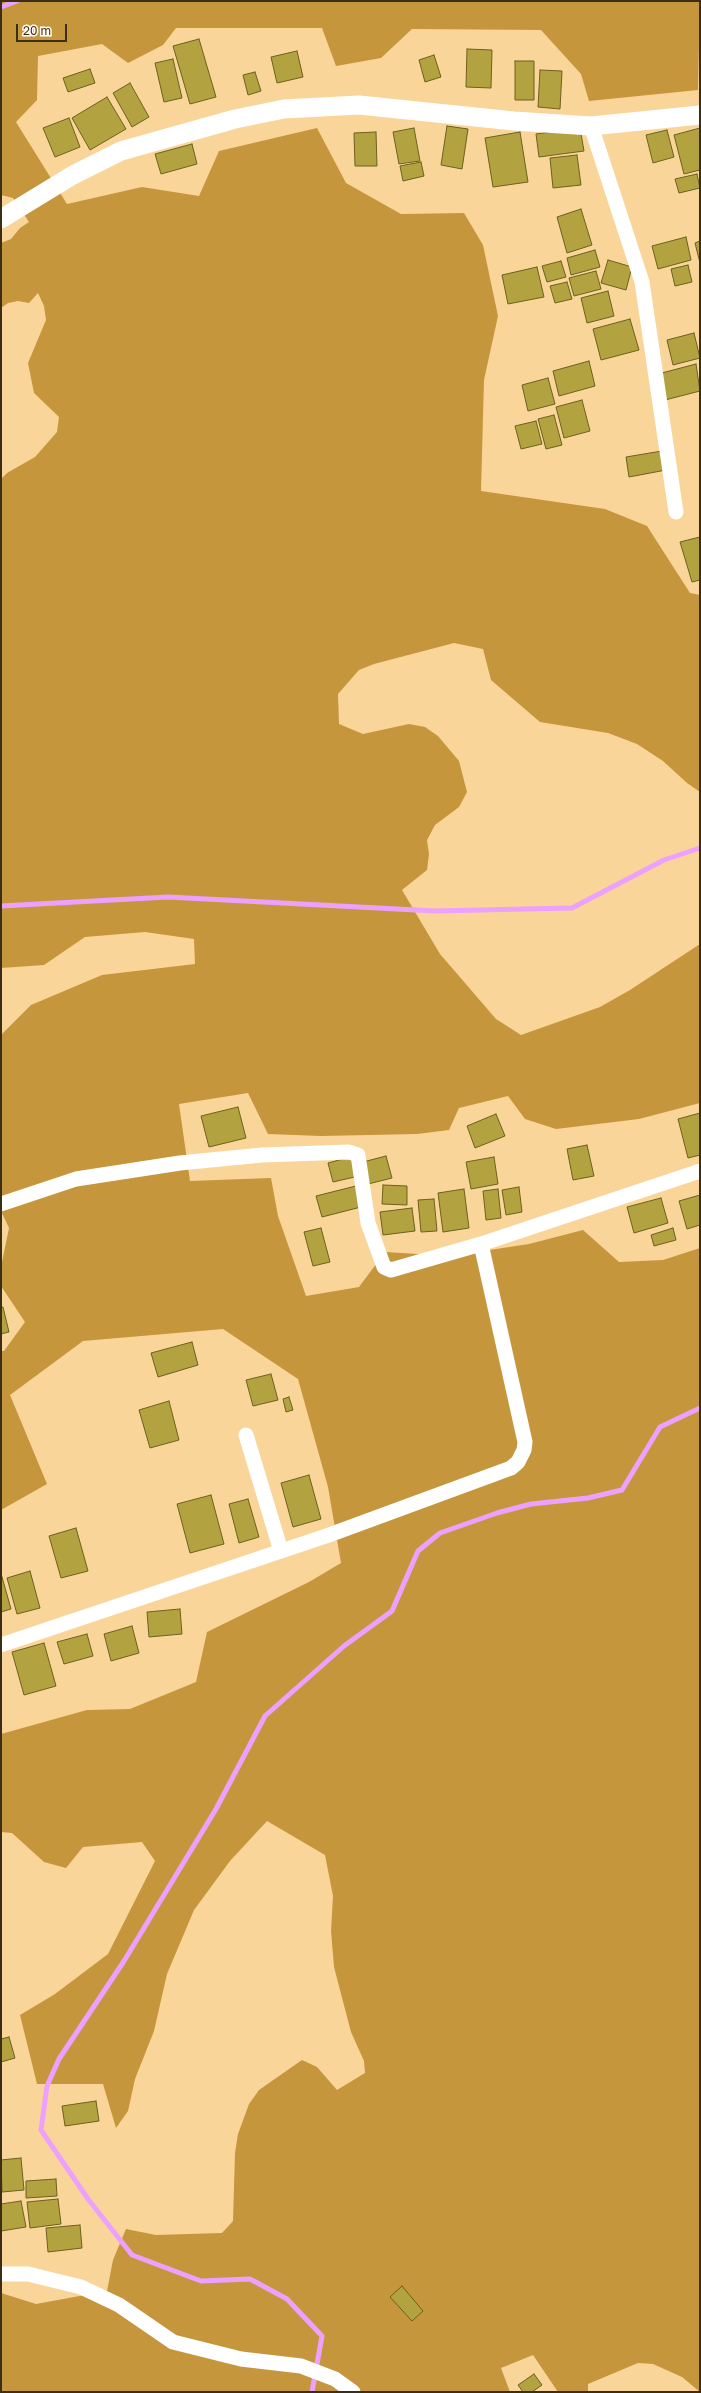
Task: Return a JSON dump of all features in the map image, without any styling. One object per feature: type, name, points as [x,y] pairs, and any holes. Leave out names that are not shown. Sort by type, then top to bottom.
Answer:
[{"type":"street","points":[[1,219],[73,175],[121,151],[235,119],[284,109],[359,105],[514,121],[591,126],[700,115]]},
{"type":"street","points":[[591,126],[642,282],[676,512]]},
{"type":"street","points":[[1,1204],[76,1179],[180,1163],[262,1155],[349,1152],[358,1155],[368,1223],[384,1267],[391,1270],[481,1244],[700,1171]]},
{"type":"street","points":[[1,1645],[281,1551],[511,1468],[518,1462],[524,1450],[525,1442],[481,1244]]},
{"type":"street","points":[[246,1435],[281,1551]]},
{"type":"street","points":[[1,2274],[28,2274],[81,2287],[119,2305],[173,2342],[241,2359],[301,2366],[335,2379],[353,2392]]},
{"type":"shaded area","points":[[1,1],[700,1],[698,90],[589,101],[581,74],[541,30],[412,29],[381,58],[336,66],[322,28],[176,28],[163,45],[128,63],[102,44],[38,56],[37,100],[16,122],[67,204],[142,187],[199,196],[219,151],[317,128],[346,183],[401,214],[464,213],[483,245],[498,316],[484,380],[481,491],[605,509],[647,526],[690,593],[700,595],[700,792],[687,783],[663,761],[637,744],[608,733],[540,722],[491,680],[483,649],[454,643],[374,664],[359,670],[338,694],[339,724],[363,734],[409,724],[425,727],[438,736],[459,761],[467,792],[459,807],[435,825],[427,840],[429,854],[427,870],[402,890],[440,954],[496,1019],[521,1035],[600,1007],[630,990],[700,944],[700,1103],[639,1119],[556,1129],[525,1119],[508,1096],[459,1108],[449,1130],[417,1134],[321,1136],[268,1134],[248,1093],[179,1104],[190,1181],[271,1178],[278,1216],[306,1296],[359,1287],[385,1252],[450,1256],[529,1244],[583,1230],[619,1262],[663,1260],[700,1248],[700,2392],[682,2377],[653,2364],[638,2363],[588,2384],[588,2392],[558,2392],[533,2355],[501,2368],[510,2392],[1,2392],[1,2293],[36,2304],[107,2291],[113,2260],[126,2229],[156,2235],[222,2233],[233,2221],[235,2153],[238,2134],[249,2104],[259,2090],[302,2060],[317,2067],[337,2090],[365,2073],[364,2061],[351,2032],[334,1967],[331,1931],[333,1896],[325,1855],[267,1821],[230,1861],[194,1910],[167,1974],[154,2031],[135,2079],[128,2111],[116,2128],[103,2084],[37,2084],[20,2015],[55,1994],[108,1954],[155,1861],[142,1842],[83,1847],[66,1868],[44,1862],[12,1833],[1,1832],[1,1734],[87,1710],[130,1709],[196,1682],[207,1632],[309,1582],[341,1563],[328,1487],[298,1379],[223,1329],[83,1341],[10,1395],[47,1484],[1,1510],[1,1351],[4,1351],[25,1322],[1,1286],[1,1267],[9,1228],[1,1211],[1,1035],[31,1005],[102,975],[195,964],[194,939],[145,932],[85,937],[44,965],[1,968],[1,479],[7,473],[35,457],[57,432],[59,417],[34,393],[28,363],[46,320],[44,306],[38,293],[29,303],[18,301],[8,303],[1,308],[1,243],[11,239],[20,228],[29,222],[13,198],[1,195]]},
{"type":"building","points":[[199,39],[216,97],[190,104],[173,46]]},
{"type":"building","points":[[467,49],[492,50],[491,88],[466,87]]},
{"type":"building","points":[[297,51],[303,77],[277,83],[271,57]]},
{"type":"building","points":[[434,55],[441,77],[425,82],[419,60]]},
{"type":"building","points":[[173,59],[182,98],[164,102],[155,63]]},
{"type":"building","points":[[515,61],[534,61],[534,100],[515,100]]},
{"type":"building","points":[[90,69],[95,83],[68,92],[63,78]]},
{"type":"building","points":[[540,70],[562,71],[560,109],[538,107]]},
{"type":"building","points":[[255,72],[261,91],[248,95],[243,75]]},
{"type":"building","points":[[130,83],[149,117],[132,127],[113,93]]},
{"type":"building","points":[[107,97],[126,129],[90,150],[72,118]]},
{"type":"building","points":[[69,118],[80,147],[55,157],[43,128]]},
{"type":"building","points":[[447,126],[468,129],[462,169],[441,165]]},
{"type":"building","points":[[414,128],[420,161],[399,164],[393,132]]},
{"type":"building","points":[[580,128],[584,151],[539,157],[536,134]]},
{"type":"building","points":[[700,128],[700,170],[684,174],[674,135]]},
{"type":"building","points":[[667,130],[674,157],[653,163],[646,135]]},
{"type":"building","points":[[376,132],[377,166],[355,166],[354,133]]},
{"type":"building","points":[[520,132],[528,182],[493,187],[485,138]]},
{"type":"building","points":[[192,144],[197,164],[161,174],[155,154]]},
{"type":"building","points":[[577,155],[581,185],[553,188],[550,158]]},
{"type":"building","points":[[421,162],[424,176],[403,181],[400,166]]},
{"type":"building","points":[[697,174],[700,188],[679,193],[675,179]]},
{"type":"building","points":[[581,209],[592,245],[567,253],[557,217]]},
{"type":"building","points":[[686,237],[691,260],[658,269],[652,246]]},
{"type":"building","points":[[700,241],[700,263],[695,243]]},
{"type":"building","points":[[595,250],[600,267],[571,275],[567,258]]},
{"type":"building","points":[[608,260],[632,267],[626,290],[601,283]]},
{"type":"building","points":[[561,261],[566,277],[547,282],[542,266]]},
{"type":"building","points":[[688,265],[692,282],[675,286],[671,269]]},
{"type":"building","points":[[537,267],[544,297],[508,304],[502,275]]},
{"type":"building","points":[[596,271],[601,289],[574,296],[569,278]]},
{"type":"building","points":[[567,282],[572,299],[555,303],[550,286]]},
{"type":"building","points":[[608,291],[614,316],[587,323],[581,298]]},
{"type":"building","points":[[630,319],[639,350],[601,360],[593,329]]},
{"type":"building","points":[[694,333],[700,358],[673,365],[667,340]]},
{"type":"building","points":[[589,361],[595,386],[559,396],[553,371]]},
{"type":"building","points":[[696,364],[700,391],[665,400],[658,374]]},
{"type":"building","points":[[548,378],[555,404],[528,411],[522,385]]},
{"type":"building","points":[[582,400],[590,431],[564,438],[556,407]]},
{"type":"building","points":[[554,415],[562,445],[546,449],[538,419]]},
{"type":"building","points":[[536,421],[542,444],[521,449],[515,426]]},
{"type":"building","points":[[662,451],[666,470],[629,477],[626,457]]},
{"type":"building","points":[[700,537],[700,580],[692,582],[680,542]]},
{"type":"building","points":[[238,1107],[246,1138],[209,1147],[201,1116]]},
{"type":"building","points":[[700,1113],[700,1155],[688,1158],[678,1119]]},
{"type":"building","points":[[496,1114],[505,1136],[475,1148],[467,1126]]},
{"type":"building","points":[[587,1145],[594,1176],[573,1180],[567,1149]]},
{"type":"building","points":[[354,1156],[359,1176],[333,1182],[328,1163]]},
{"type":"building","points":[[386,1156],[392,1178],[368,1184],[363,1162]]},
{"type":"building","points":[[494,1157],[498,1184],[471,1189],[466,1162]]},
{"type":"building","points":[[383,1185],[407,1186],[407,1205],[382,1204]]},
{"type":"building","points":[[356,1186],[361,1207],[322,1217],[316,1196]]},
{"type":"building","points":[[519,1187],[522,1212],[506,1215],[502,1190]]},
{"type":"building","points":[[464,1189],[469,1228],[443,1232],[438,1193]]},
{"type":"building","points":[[498,1189],[501,1218],[486,1220],[483,1191]]},
{"type":"building","points":[[700,1195],[700,1225],[687,1229],[679,1201]]},
{"type":"building","points":[[661,1198],[668,1223],[634,1233],[627,1207]]},
{"type":"building","points":[[434,1199],[437,1231],[421,1232],[418,1200]]},
{"type":"building","points":[[412,1208],[415,1231],[383,1235],[380,1212]]},
{"type":"building","points":[[321,1228],[330,1262],[313,1266],[304,1232]]},
{"type":"building","points":[[673,1228],[676,1240],[654,1246],[651,1235]]},
{"type":"building","points":[[1,1307],[3,1307],[9,1332],[1,1334]]},
{"type":"building","points":[[192,1342],[198,1365],[158,1377],[151,1353]]},
{"type":"building","points":[[271,1374],[278,1400],[253,1406],[246,1380]]},
{"type":"building","points":[[289,1397],[293,1410],[286,1412],[283,1399]]},
{"type":"building","points":[[169,1401],[179,1440],[150,1448],[139,1410]]},
{"type":"building","points":[[309,1475],[321,1519],[293,1527],[281,1483]]},
{"type":"building","points":[[211,1495],[224,1544],[190,1553],[177,1504]]},
{"type":"building","points":[[248,1499],[259,1537],[239,1543],[229,1504]]},
{"type":"building","points":[[76,1528],[88,1571],[61,1578],[49,1536]]},
{"type":"building","points":[[30,1571],[40,1608],[17,1614],[7,1578]]},
{"type":"building","points":[[2,1577],[11,1609],[1,1612],[1,1578]]},
{"type":"building","points":[[180,1609],[182,1634],[149,1637],[147,1612]]},
{"type":"building","points":[[132,1626],[139,1653],[111,1661],[104,1634]]},
{"type":"building","points":[[87,1634],[93,1656],[64,1664],[57,1642]]},
{"type":"building","points":[[44,1643],[56,1686],[24,1695],[12,1652]]},
{"type":"building","points":[[9,2037],[15,2058],[1,2062],[1,2039]]},
{"type":"building","points":[[96,2101],[99,2121],[65,2126],[62,2106]]},
{"type":"building","points":[[21,2158],[24,2190],[2,2192],[1,2160]]},
{"type":"building","points":[[56,2179],[57,2196],[26,2198],[26,2181]]},
{"type":"building","points":[[58,2199],[61,2224],[30,2228],[27,2202]]},
{"type":"building","points":[[21,2201],[26,2227],[1,2231],[1,2204]]},
{"type":"building","points":[[80,2225],[82,2248],[48,2252],[46,2228]]},
{"type":"building","points":[[402,2286],[423,2311],[412,2321],[390,2297]]},
{"type":"building","points":[[534,2374],[542,2385],[532,2392],[523,2392],[518,2385]]},
{"type":"waterway","points":[[1,7],[17,1]]},
{"type":"waterway","points":[[1,906],[168,897],[435,911],[572,908],[664,860],[700,848]]},
{"type":"waterway","points":[[312,2392],[322,2336],[287,2299],[250,2279],[201,2281],[132,2255],[88,2199],[41,2130],[47,2086],[59,2059],[124,1961],[216,1809],[265,1716],[344,1646],[392,1611],[418,1551],[440,1533],[497,1513],[531,1504],[588,1498],[622,1490],[660,1427],[700,1408]]}]
